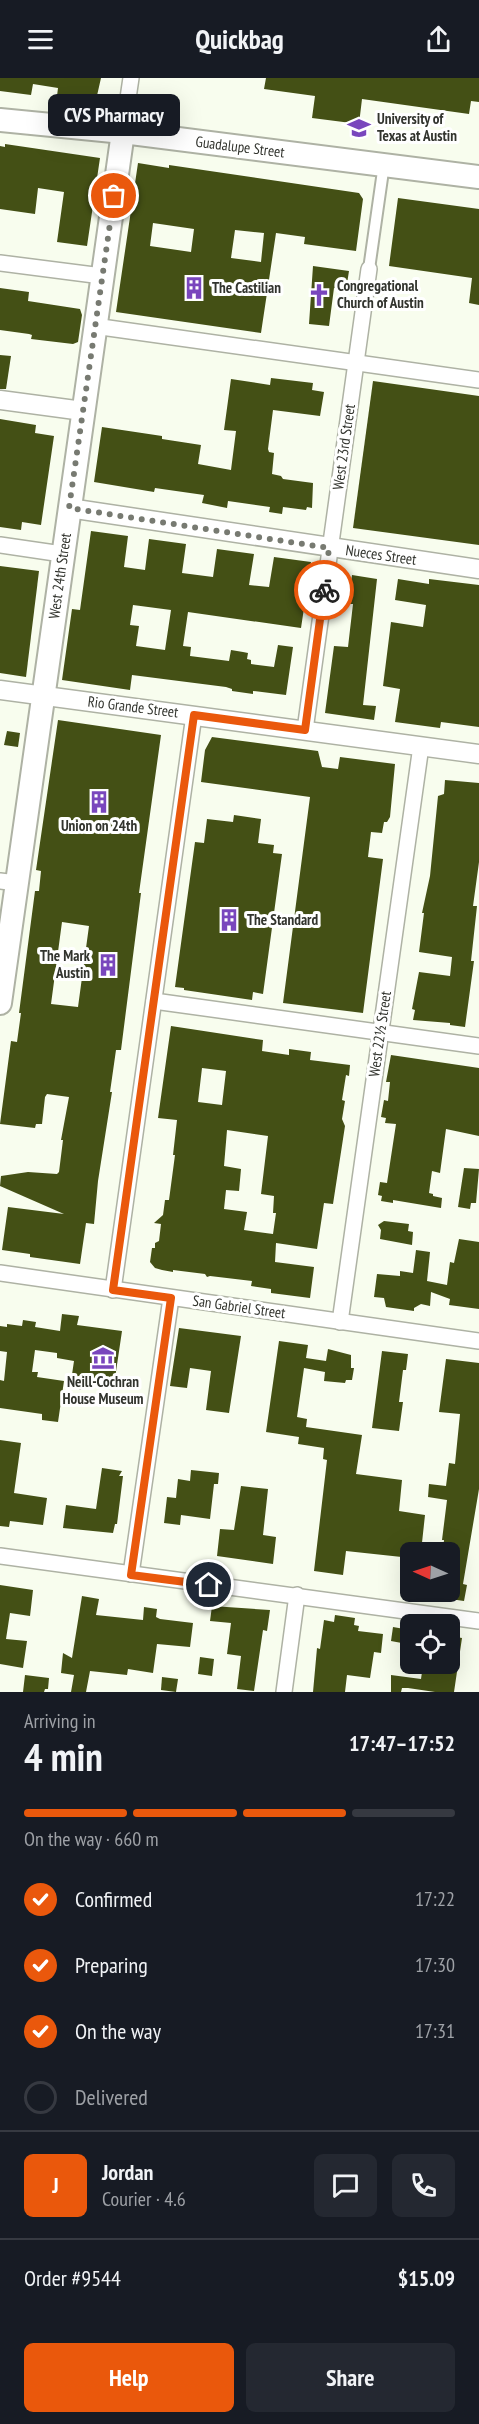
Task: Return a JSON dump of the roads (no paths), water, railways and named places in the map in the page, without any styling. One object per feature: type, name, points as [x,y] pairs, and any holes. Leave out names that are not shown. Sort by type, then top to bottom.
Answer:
[{"type":"main road","name":"Guadalupe Street","points":[[0,120],[123,132],[479,177]]},
{"type":"main road","name":"West 24th Street","points":[[0,1003],[8,882],[44,696],[62,554],[123,132]]},
{"type":"street","name":"West 24th Street","points":[[123,132],[131,78]]},
{"type":"street","name":"West 23rd Street","points":[[305,730],[384,164]]},
{"type":"street","points":[[0,262],[102,276]]},
{"type":"street","points":[[94,326],[479,380]]},
{"type":"street","points":[[0,400],[83,411]]},
{"type":"street","name":"Nueces Street","points":[[69,508],[479,569]]},
{"type":"street","points":[[0,545],[62,554]]},
{"type":"street","name":"Rio Grande Street","points":[[0,690],[479,754]]},
{"type":"street","points":[[113,1290],[194,715]]},
{"type":"street","name":"West 22½ Street","points":[[340,1322],[421,746]]},
{"type":"street","points":[[154,1001],[379,1034],[479,1046]]},
{"type":"street","name":"San Gabriel Street","points":[[0,1273],[479,1341]]},
{"type":"street","points":[[131,1575],[171,1298]]},
{"type":"street","points":[[0,1556],[479,1621]]},
{"type":"street","points":[[284,1692],[297,1595]]},
{"type":"place","name":"University of Texas at Austin","points":[[359,128]]},
{"type":"place","name":"CVS Pharmacy","points":[[114,196]]},
{"type":"place","name":"The Castilian","points":[[194,288]]},
{"type":"place","name":"Congregational Church of Austin","points":[[319,295]]},
{"type":"place","name":"Union on 24th","points":[[99,802]]},
{"type":"place","name":"The Standard","points":[[229,920]]},
{"type":"place","name":"The Mark Austin","points":[[108,965]]},
{"type":"place","name":"Neill-Cochran House Museum","points":[[103,1358]]}]
